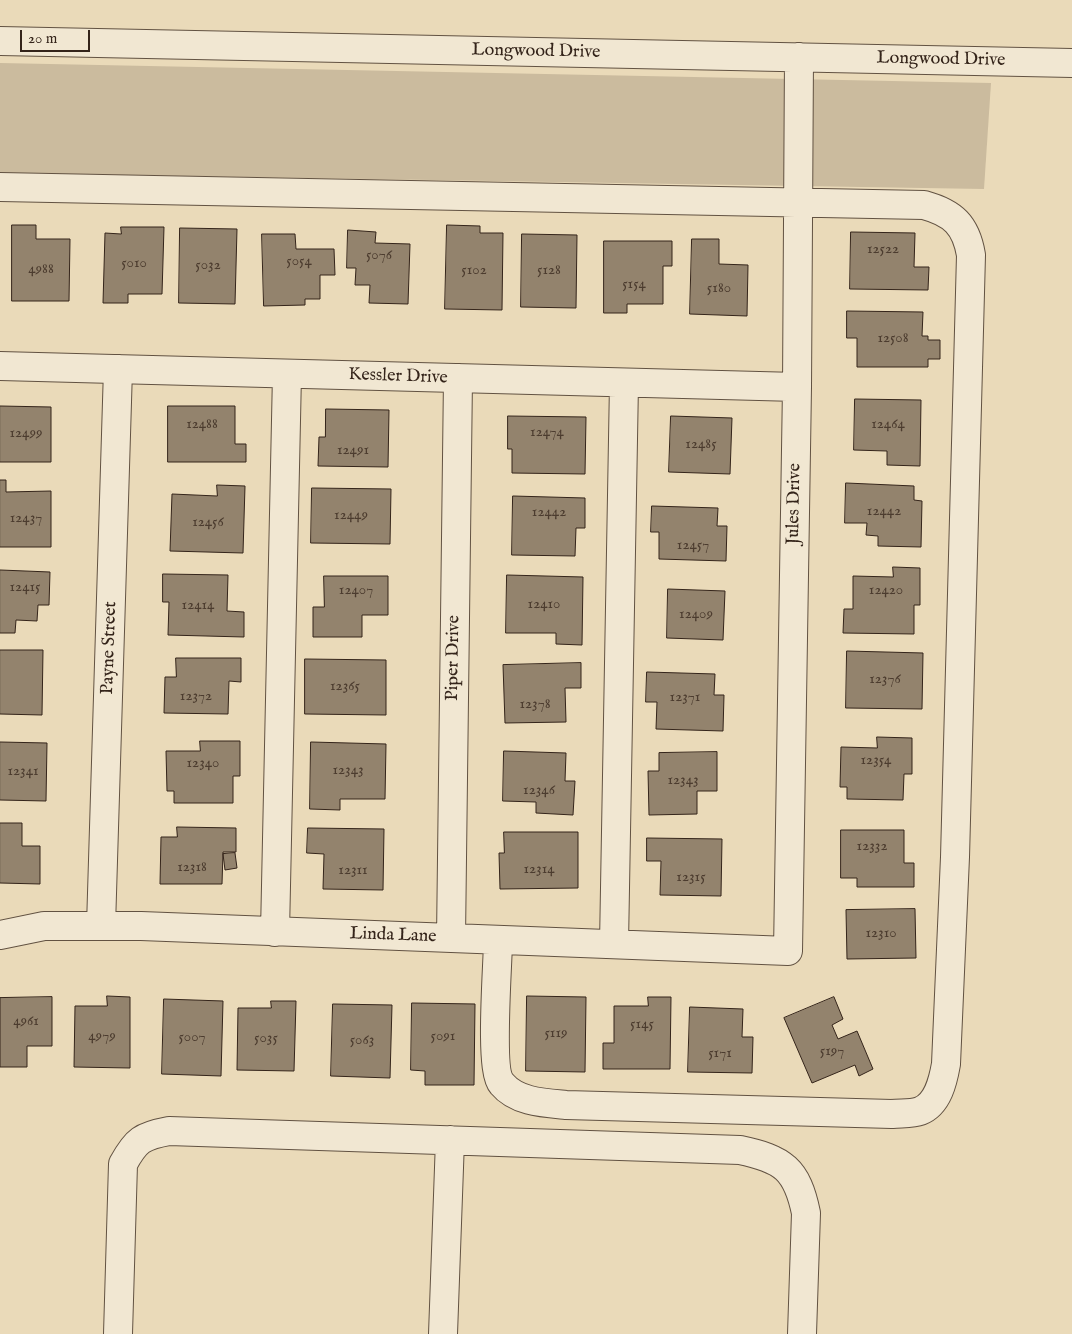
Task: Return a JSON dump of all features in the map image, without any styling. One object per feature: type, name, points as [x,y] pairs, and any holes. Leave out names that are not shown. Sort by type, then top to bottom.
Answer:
[{"type":"street","name":"Longwood Drive","points":[[0,41],[1072,63]]},
{"type":"street","name":"Jules Drive","points":[[788,950],[797,387],[799,57]]},
{"type":"street","points":[[0,187],[924,205],[944,211],[959,224],[968,238],[972,255],[955,857],[946,1064],[942,1083],[935,1098],[920,1111],[892,1114],[566,1106],[533,1101],[512,1093],[500,1083],[495,1060],[498,940]]},
{"type":"street","name":"Kessler Drive","points":[[0,366],[797,387]]},
{"type":"street","name":"Payne Street","points":[[101,926],[118,369]]},
{"type":"street","points":[[275,932],[286,374]]},
{"type":"street","name":"Piper Drive","points":[[451,938],[458,378]]},
{"type":"street","points":[[614,944],[624,383]]},
{"type":"street","name":"Linda Lane","points":[[0,935],[44,926],[101,926],[788,950]]},
{"type":"street","points":[[118,1334],[123,1164],[132,1147],[146,1135],[169,1131],[740,1150],[767,1156],[786,1166],[795,1176],[802,1193],[806,1213],[802,1334]]},
{"type":"street","points":[[443,1334],[450,1140]]},
{"type":"shaded area","points":[[0,63],[991,83],[984,189],[0,173]]},
{"type":"building","points":[[12,225],[36,225],[36,239],[70,239],[69,301],[12,301]]},
{"type":"building","points":[[447,225],[480,226],[480,233],[503,233],[502,310],[445,309]]},
{"type":"building","points":[[121,227],[164,227],[162,294],[128,294],[128,303],[103,303],[105,233],[121,234]]},
{"type":"building","points":[[180,228],[237,229],[235,304],[179,303]]},
{"type":"building","points":[[348,230],[376,232],[375,243],[410,244],[408,304],[369,303],[370,285],[355,285],[356,268],[347,268]]},
{"type":"building","points":[[851,232],[915,233],[914,267],[929,267],[928,290],[850,289]]},
{"type":"building","points":[[262,234],[295,234],[296,249],[334,249],[335,275],[320,275],[320,299],[305,299],[305,305],[264,306]]},
{"type":"building","points":[[522,234],[577,235],[576,308],[521,307]]},
{"type":"building","points":[[692,239],[719,239],[719,264],[748,265],[747,316],[690,314]]},
{"type":"building","points":[[604,241],[672,241],[672,266],[663,266],[663,304],[627,304],[627,313],[604,313]]},
{"type":"building","points":[[847,311],[923,312],[922,336],[928,336],[928,340],[940,340],[940,359],[928,359],[928,367],[857,367],[857,338],[847,338]]},
{"type":"building","points":[[855,399],[921,400],[920,466],[887,465],[887,451],[854,450]]},
{"type":"building","points":[[0,406],[51,407],[51,462],[0,462]]},
{"type":"building","points":[[168,406],[235,406],[235,444],[246,444],[246,462],[168,462]]},
{"type":"building","points":[[326,409],[389,410],[388,467],[318,466],[319,437],[325,437]]},
{"type":"building","points":[[508,416],[586,417],[585,474],[512,473],[512,449],[508,449]]},
{"type":"building","points":[[671,416],[732,418],[730,474],[669,472]]},
{"type":"building","points":[[0,480],[6,480],[6,492],[51,491],[51,547],[0,547]]},
{"type":"building","points":[[846,483],[914,486],[914,500],[922,501],[921,547],[878,546],[878,536],[866,535],[867,523],[845,523]]},
{"type":"building","points":[[217,485],[245,486],[243,553],[170,551],[172,494],[217,496]]},
{"type":"building","points":[[312,488],[391,489],[390,544],[311,543]]},
{"type":"building","points":[[513,496],[585,498],[585,528],[576,528],[575,556],[512,555]]},
{"type":"building","points":[[652,506],[718,508],[717,526],[727,526],[726,561],[659,559],[659,532],[651,532]]},
{"type":"building","points":[[893,567],[920,568],[920,605],[914,605],[914,634],[843,633],[844,609],[853,609],[853,576],[893,577]]},
{"type":"building","points":[[0,570],[50,572],[49,605],[38,605],[37,621],[16,620],[15,633],[0,633]]},
{"type":"building","points":[[163,574],[228,575],[227,611],[244,612],[244,637],[168,635],[169,602],[163,602]]},
{"type":"building","points":[[507,575],[583,577],[582,645],[556,644],[556,633],[506,633]]},
{"type":"building","points":[[324,576],[388,576],[388,615],[362,615],[362,637],[313,637],[313,607],[324,607]]},
{"type":"building","points":[[668,589],[725,591],[723,640],[667,638]]},
{"type":"building","points":[[0,650],[43,650],[42,715],[0,714]]},
{"type":"building","points":[[847,651],[923,653],[922,709],[846,708]]},
{"type":"building","points":[[176,658],[241,658],[241,682],[229,681],[228,714],[164,713],[165,677],[176,677]]},
{"type":"building","points":[[305,659],[386,660],[386,715],[305,714]]},
{"type":"building","points":[[581,663],[581,688],[565,688],[566,722],[505,723],[503,665]]},
{"type":"building","points":[[647,672],[715,674],[714,695],[724,695],[723,731],[656,729],[657,702],[646,702]]},
{"type":"building","points":[[877,737],[912,738],[912,774],[904,774],[903,800],[847,799],[847,787],[840,787],[841,747],[877,748]]},
{"type":"building","points":[[200,741],[240,741],[240,776],[233,776],[233,803],[174,803],[174,791],[167,791],[166,751],[200,751]]},
{"type":"building","points":[[0,742],[47,743],[46,801],[0,800]]},
{"type":"building","points":[[311,742],[386,744],[385,799],[340,799],[340,810],[310,809]]},
{"type":"building","points":[[504,751],[566,753],[565,781],[575,781],[573,815],[536,813],[536,802],[503,801]]},
{"type":"building","points":[[717,752],[717,791],[697,791],[697,814],[649,815],[648,771],[659,771],[659,753]]},
{"type":"building","points":[[0,823],[22,823],[22,846],[40,846],[40,884],[0,883]]},
{"type":"building","points":[[177,827],[236,828],[236,852],[223,852],[222,884],[160,884],[161,837],[177,837]]},
{"type":"building","points":[[308,828],[384,829],[383,890],[323,889],[324,854],[307,853]]},
{"type":"building","points":[[841,830],[904,830],[904,863],[914,863],[914,887],[857,887],[857,878],[841,878]]},
{"type":"building","points":[[504,832],[578,832],[578,888],[500,889],[499,853],[504,853]]},
{"type":"building","points":[[647,838],[722,839],[721,896],[660,895],[661,861],[647,861]]},
{"type":"building","points":[[235,853],[237,868],[225,870],[223,854]]},
{"type":"building","points":[[915,909],[916,958],[847,959],[846,910]]},
{"type":"building","points":[[107,996],[130,997],[130,1068],[74,1067],[75,1006],[107,1006]]},
{"type":"building","points":[[527,996],[586,997],[585,1072],[526,1071]]},
{"type":"building","points":[[52,997],[52,1046],[27,1046],[27,1067],[0,1067],[0,998]]},
{"type":"building","points":[[648,997],[671,997],[670,1069],[603,1069],[603,1043],[614,1043],[614,1006],[648,1006]]},
{"type":"building","points":[[834,997],[843,1019],[832,1025],[838,1039],[857,1031],[873,1069],[859,1076],[855,1065],[812,1083],[784,1018]]},
{"type":"building","points":[[164,999],[223,1001],[221,1076],[162,1074]]},
{"type":"building","points":[[271,1001],[296,1001],[294,1071],[237,1070],[238,1008],[271,1008]]},
{"type":"building","points":[[412,1003],[475,1004],[474,1085],[425,1085],[425,1071],[411,1070]]},
{"type":"building","points":[[333,1004],[392,1005],[390,1078],[331,1076]]},
{"type":"building","points":[[690,1007],[743,1009],[742,1037],[753,1037],[752,1073],[688,1072]]}]
